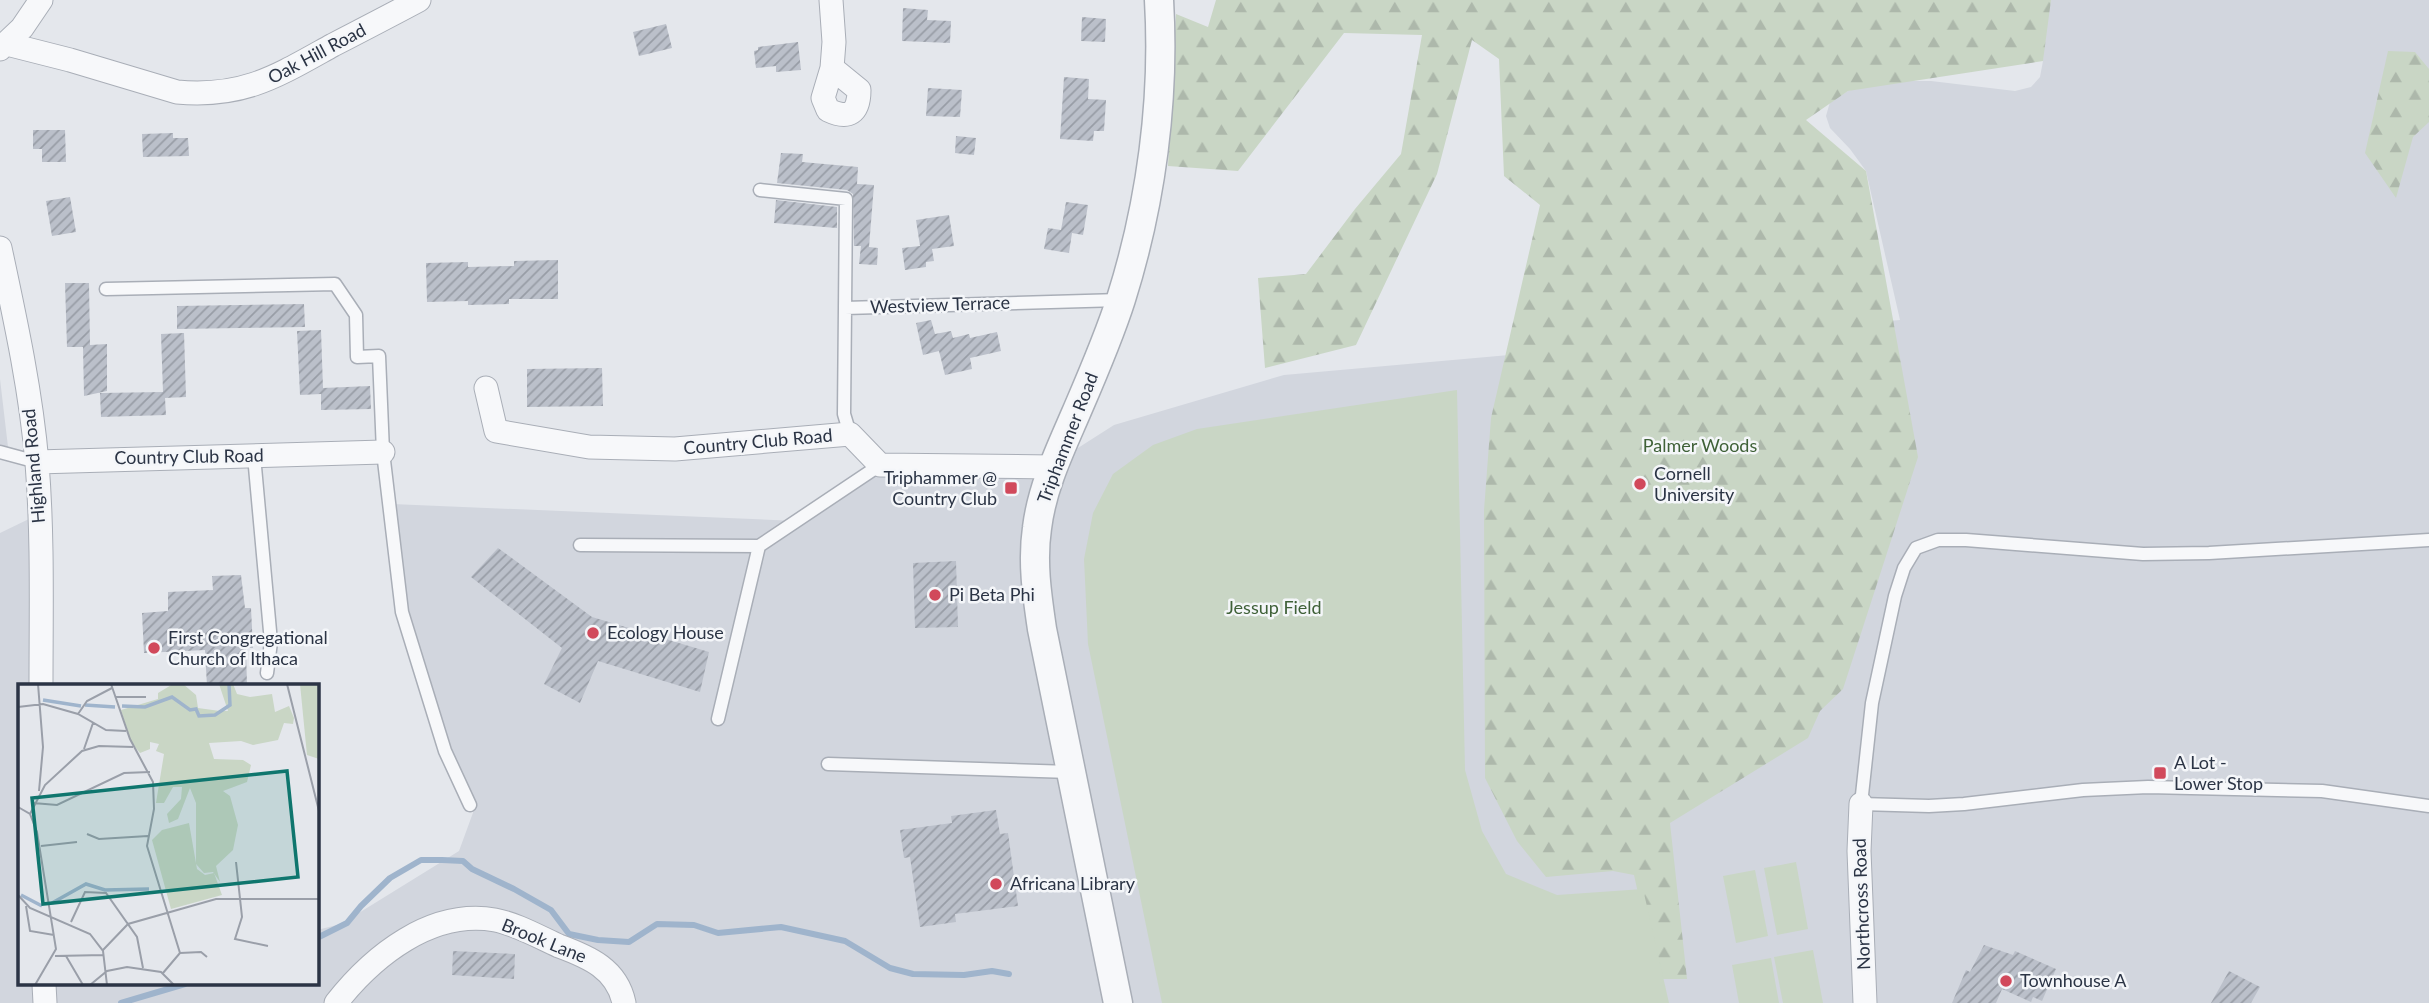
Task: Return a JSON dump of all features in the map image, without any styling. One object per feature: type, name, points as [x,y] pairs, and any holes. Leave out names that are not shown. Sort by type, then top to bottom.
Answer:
[{"type":"street","points":[[2,50],[22,29],[41,0]]},
{"type":"street","name":"Oak Hill Road","points":[[2,50],[60,57],[177,92],[195,94],[232,91],[285,73],[419,0]]},
{"type":"street","points":[[831,0],[834,42],[832,68]]},
{"type":"street","name":"Triphammer Road","points":[[1118,1003],[1042,629],[1035,568],[1038,518],[1052,467],[1121,300],[1140,222],[1155,137],[1159,84],[1159,0]]},
{"type":"street","name":"Highland Road","points":[[0,248],[17,324],[37,462],[43,592],[41,684]]},
{"type":"street","name":"Country Club Road","points":[[486,388],[496,431],[589,447],[675,449],[850,434],[880,465]]},
{"type":"street","name":"Country Club Road","points":[[37,462],[383,452]]},
{"type":"street","points":[[880,465],[1052,467]]},
{"type":"street","name":"Northcross Road","points":[[1861,804],[1859,851],[1866,1003]]},
{"type":"street","name":"Brook Lane","points":[[336,1003],[363,972],[379,959],[430,926],[452,919],[496,920],[587,957],[610,973],[618,985],[624,1003]]},
{"type":"lane","points":[[760,190],[846,199],[845,308]]},
{"type":"lane","points":[[106,289],[335,284],[356,315],[357,357],[379,356],[383,452],[402,612],[445,751],[470,805]]},
{"type":"lane","name":"Westview Terrace","points":[[850,434],[844,414],[845,308],[1121,300]]},
{"type":"lane","points":[[0,452],[37,462]]},
{"type":"lane","points":[[254,456],[271,642],[267,673]]},
{"type":"lane","points":[[580,545],[759,546],[880,465]]},
{"type":"lane","points":[[2429,540],[2209,553],[2143,554],[1966,540],[1938,540],[1916,548],[1904,568],[1895,596],[1872,703],[1861,804],[1952,805],[2083,790],[2148,787],[2322,791],[2429,806]]},
{"type":"lane","points":[[718,719],[759,546]]},
{"type":"lane","points":[[828,764],[1070,772]]},
{"type":"shaded area","name":"Cornell University","points":[[2045,0],[2429,0],[2429,1003],[0,1003],[0,533],[31,518],[30,684],[18,684],[18,986],[318,986],[318,930],[341,924],[459,851],[474,810],[443,741],[405,605],[392,504],[797,521],[882,464],[1056,462],[1114,425],[1284,375],[1900,320],[1866,171],[1830,128],[1826,116],[1830,102],[1848,91],[1877,81],[1931,81],[2015,91],[2031,87],[2040,77]]},
{"type":"shaded area","points":[[0,379],[8,447],[0,445]]},
{"type":"green space","name":"Palmer Woods","points":[[1216,0],[2051,0],[2043,61],[1848,91],[1806,120],[1866,171],[1918,457],[1843,689],[1820,711],[1808,738],[1670,823],[1687,979],[1657,979],[1634,875],[1613,871],[1546,877],[1517,841],[1485,778],[1484,510],[1491,418],[1540,205],[1504,176],[1499,59],[1472,40],[1437,174],[1356,345],[1265,368],[1258,278],[1306,274],[1401,154],[1422,35],[1344,33],[1238,171],[1168,166],[1176,14],[1208,27]]},
{"type":"green space","points":[[2388,51],[2415,52],[2429,69],[2429,122],[2413,137],[2396,198],[2365,153]]},
{"type":"green space","name":"Jessup Field","points":[[1457,390],[1465,770],[1482,831],[1506,874],[1557,895],[1643,889],[1669,1003],[1162,1003],[1088,644],[1084,559],[1093,513],[1113,474],[1153,445],[1197,429]]},
{"type":"green space","points":[[1796,862],[1808,929],[1777,935],[1764,868]]},
{"type":"green space","points":[[1755,870],[1768,936],[1736,943],[1723,876]]},
{"type":"green space","points":[[1813,950],[1823,1003],[1783,1003],[1774,957]]},
{"type":"green space","points":[[1771,958],[1779,1003],[1739,1003],[1732,965]]},
{"type":"building","points":[[903,8],[928,10],[927,20],[951,21],[950,43],[902,41]]},
{"type":"building","points":[[1082,17],[1106,19],[1105,42],[1081,41]]},
{"type":"building","points":[[666,24],[672,48],[639,56],[633,32]]},
{"type":"building","points":[[798,42],[801,70],[776,72],[776,66],[756,68],[754,51],[758,50],[758,47]]},
{"type":"building","points":[[1064,77],[1089,79],[1088,99],[1106,100],[1104,131],[1094,131],[1093,141],[1060,139]]},
{"type":"building","points":[[928,88],[962,90],[960,117],[926,116]]},
{"type":"building","points":[[33,130],[65,130],[66,162],[42,162],[42,149],[33,149]]},
{"type":"building","points":[[173,133],[173,138],[188,138],[189,156],[143,157],[142,134]]},
{"type":"building","points":[[956,136],[976,138],[974,155],[955,153]]},
{"type":"building","points":[[781,153],[803,154],[802,162],[858,167],[857,184],[874,185],[869,247],[878,248],[877,265],[859,264],[861,246],[854,246],[853,194],[847,190],[777,183]]},
{"type":"building","points":[[70,197],[76,232],[52,236],[46,201]]},
{"type":"building","points":[[776,200],[837,207],[837,228],[774,223]]},
{"type":"building","points":[[1066,202],[1088,205],[1083,235],[1072,233],[1069,253],[1044,249],[1048,228],[1061,230]]},
{"type":"building","points":[[949,215],[954,246],[932,249],[934,261],[926,262],[926,267],[905,270],[902,248],[920,246],[916,220]]},
{"type":"building","points":[[558,260],[558,299],[509,299],[509,304],[468,305],[468,301],[427,302],[426,263],[468,262],[468,267],[514,266],[514,261]]},
{"type":"building","points":[[65,283],[89,283],[90,345],[107,344],[107,391],[84,396],[83,347],[67,347]]},
{"type":"building","points":[[304,304],[305,327],[177,329],[177,306]]},
{"type":"building","points":[[931,320],[935,334],[951,331],[953,338],[969,334],[970,338],[997,332],[1001,351],[970,358],[972,369],[945,375],[939,351],[923,355],[916,323]]},
{"type":"building","points":[[321,330],[323,388],[370,386],[371,409],[321,410],[321,394],[300,395],[297,331]]},
{"type":"building","points":[[184,333],[186,397],[165,398],[166,415],[101,417],[100,393],[163,392],[161,334]]},
{"type":"building","points":[[602,368],[603,406],[527,407],[527,369]]},
{"type":"building","name":"Ecology House","points":[[498,548],[592,617],[709,652],[700,692],[598,661],[580,703],[544,684],[562,648],[471,577]]},
{"type":"building","name":"Pi Beta Phi","points":[[956,561],[958,627],[915,628],[913,563]]},
{"type":"building","points":[[241,575],[245,608],[251,608],[253,648],[246,648],[247,684],[207,684],[205,650],[144,653],[142,613],[168,611],[168,592],[213,590],[212,576]]},
{"type":"building","name":"Africana Library","points":[[996,810],[1000,834],[1008,833],[1018,906],[955,914],[956,922],[920,927],[910,857],[904,858],[900,830],[952,823],[951,816]]},
{"type":"building","name":"Townhouse A","points":[[1984,945],[2013,955],[2015,951],[2056,969],[2042,1001],[2033,997],[2031,1002],[2002,989],[1996,1003],[1952,1003],[1966,970],[1970,972]]},
{"type":"building","points":[[453,951],[515,954],[514,979],[452,975]]},
{"type":"building","points":[[2229,971],[2260,987],[2251,1003],[2211,1003]]},
{"type":"waterway","points":[[318,938],[347,923],[390,878],[421,860],[463,861],[472,869],[551,910],[569,934],[598,940],[629,942],[657,924],[694,925],[718,933],[781,927],[845,941],[890,968],[913,974],[964,975],[992,971],[1009,974]]},
{"type":"waterway","points":[[121,1003],[178,986]]},
{"type":"place","name":"Cornell University","points":[[1640,484]]},
{"type":"place","name":"Triphammer @ Country Club","points":[[1011,488]]},
{"type":"place","name":"Pi Beta Phi","points":[[935,595]]},
{"type":"place","name":"Ecology House","points":[[593,633]]},
{"type":"place","name":"First Congregational Church of Ithaca","points":[[154,648]]},
{"type":"place","name":"A Lot - Lower Stop","points":[[2160,773]]},
{"type":"place","name":"Africana Library","points":[[996,884]]},
{"type":"place","name":"Townhouse A","points":[[2006,981]]}]
